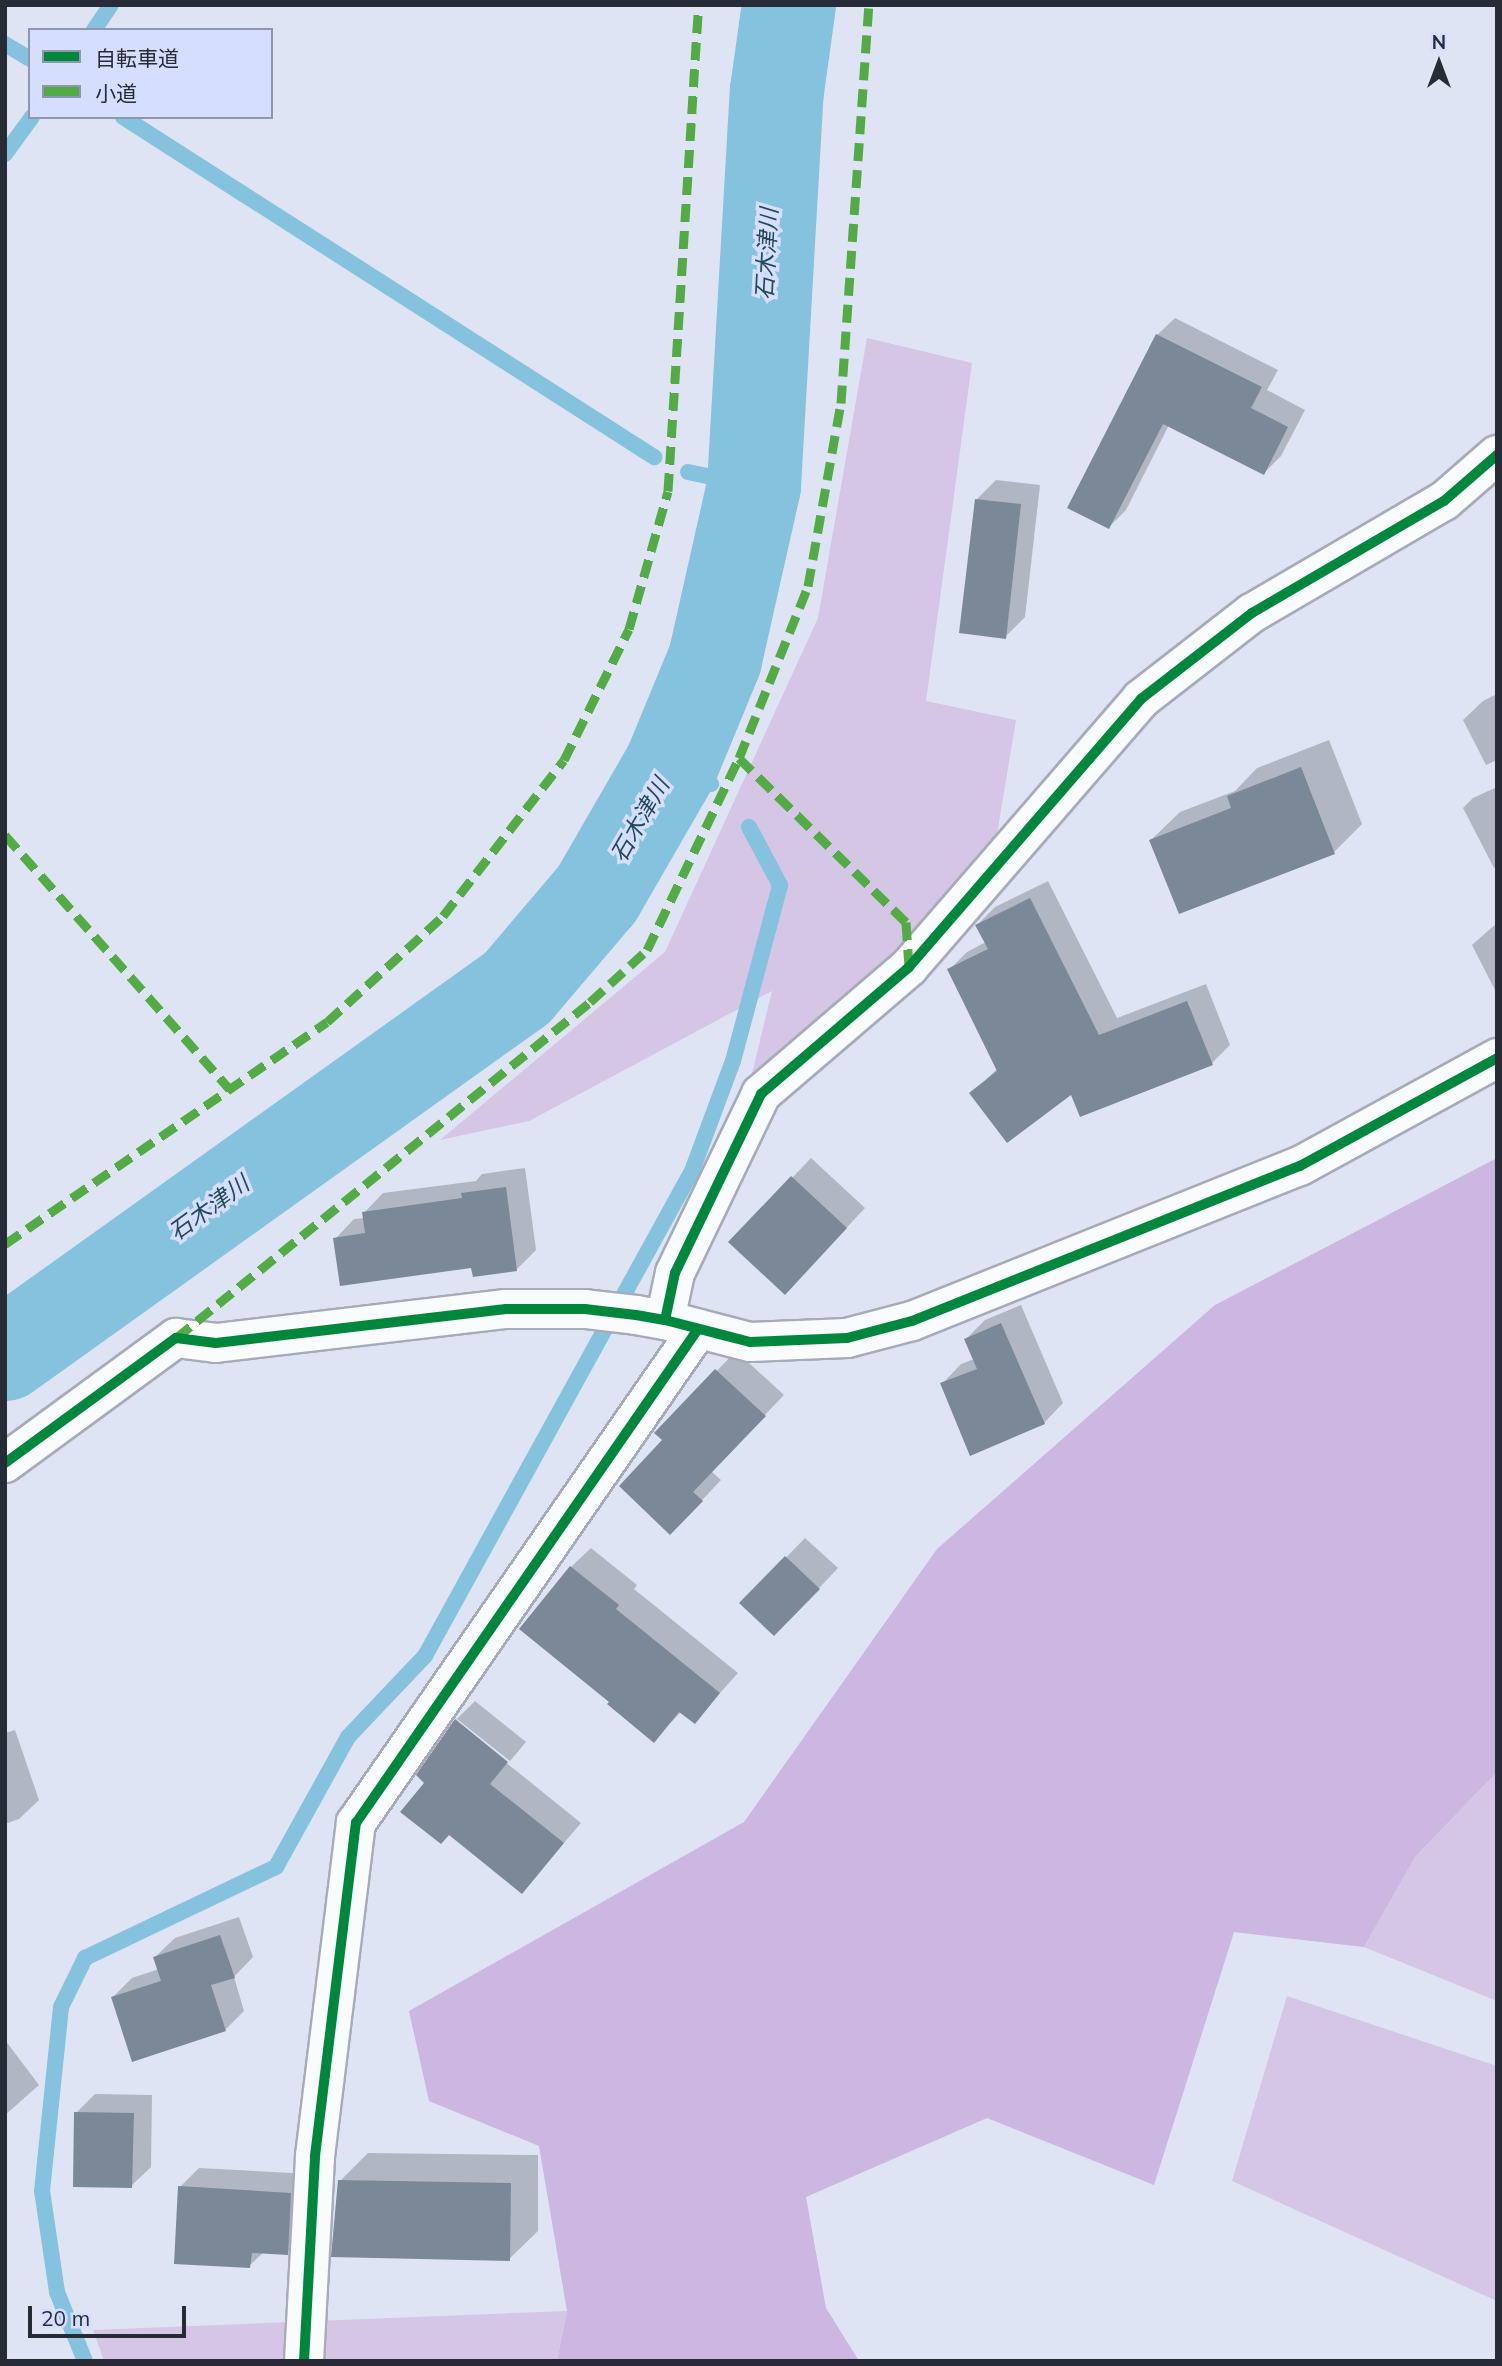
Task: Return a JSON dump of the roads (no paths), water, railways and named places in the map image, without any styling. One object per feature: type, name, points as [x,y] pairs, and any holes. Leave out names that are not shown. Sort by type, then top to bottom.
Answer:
[{"type":"street","points":[[304,2361],[314,2156],[356,1824],[666,1321],[675,1273],[761,1094],[909,967],[1140,699],[1252,613],[1444,501],[1497,455]]},
{"type":"street","points":[[5,1463],[176,1338],[216,1343],[506,1308],[585,1308],[666,1321],[750,1342],[847,1338],[912,1321],[1300,1166],[1497,1058]]},
{"type":"waterway","points":[[95,28],[111,5]]},
{"type":"waterway","name":"石木津川","points":[[5,1354],[517,988],[597,894],[671,766],[715,659],[754,486],[777,91],[789,5]]},
{"type":"waterway","points":[[5,44],[28,58]]},
{"type":"waterway","points":[[5,154],[31,119]]},
{"type":"waterway","points":[[126,119],[654,457]]},
{"type":"waterway","points":[[688,472],[754,486]]},
{"type":"waterway","points":[[671,766],[711,784]]},
{"type":"waterway","points":[[85,2361],[57,2292],[42,2191],[61,2007],[85,1958],[276,1867],[348,1737],[425,1656],[692,1171],[733,1061],[780,885],[749,827]]}]
